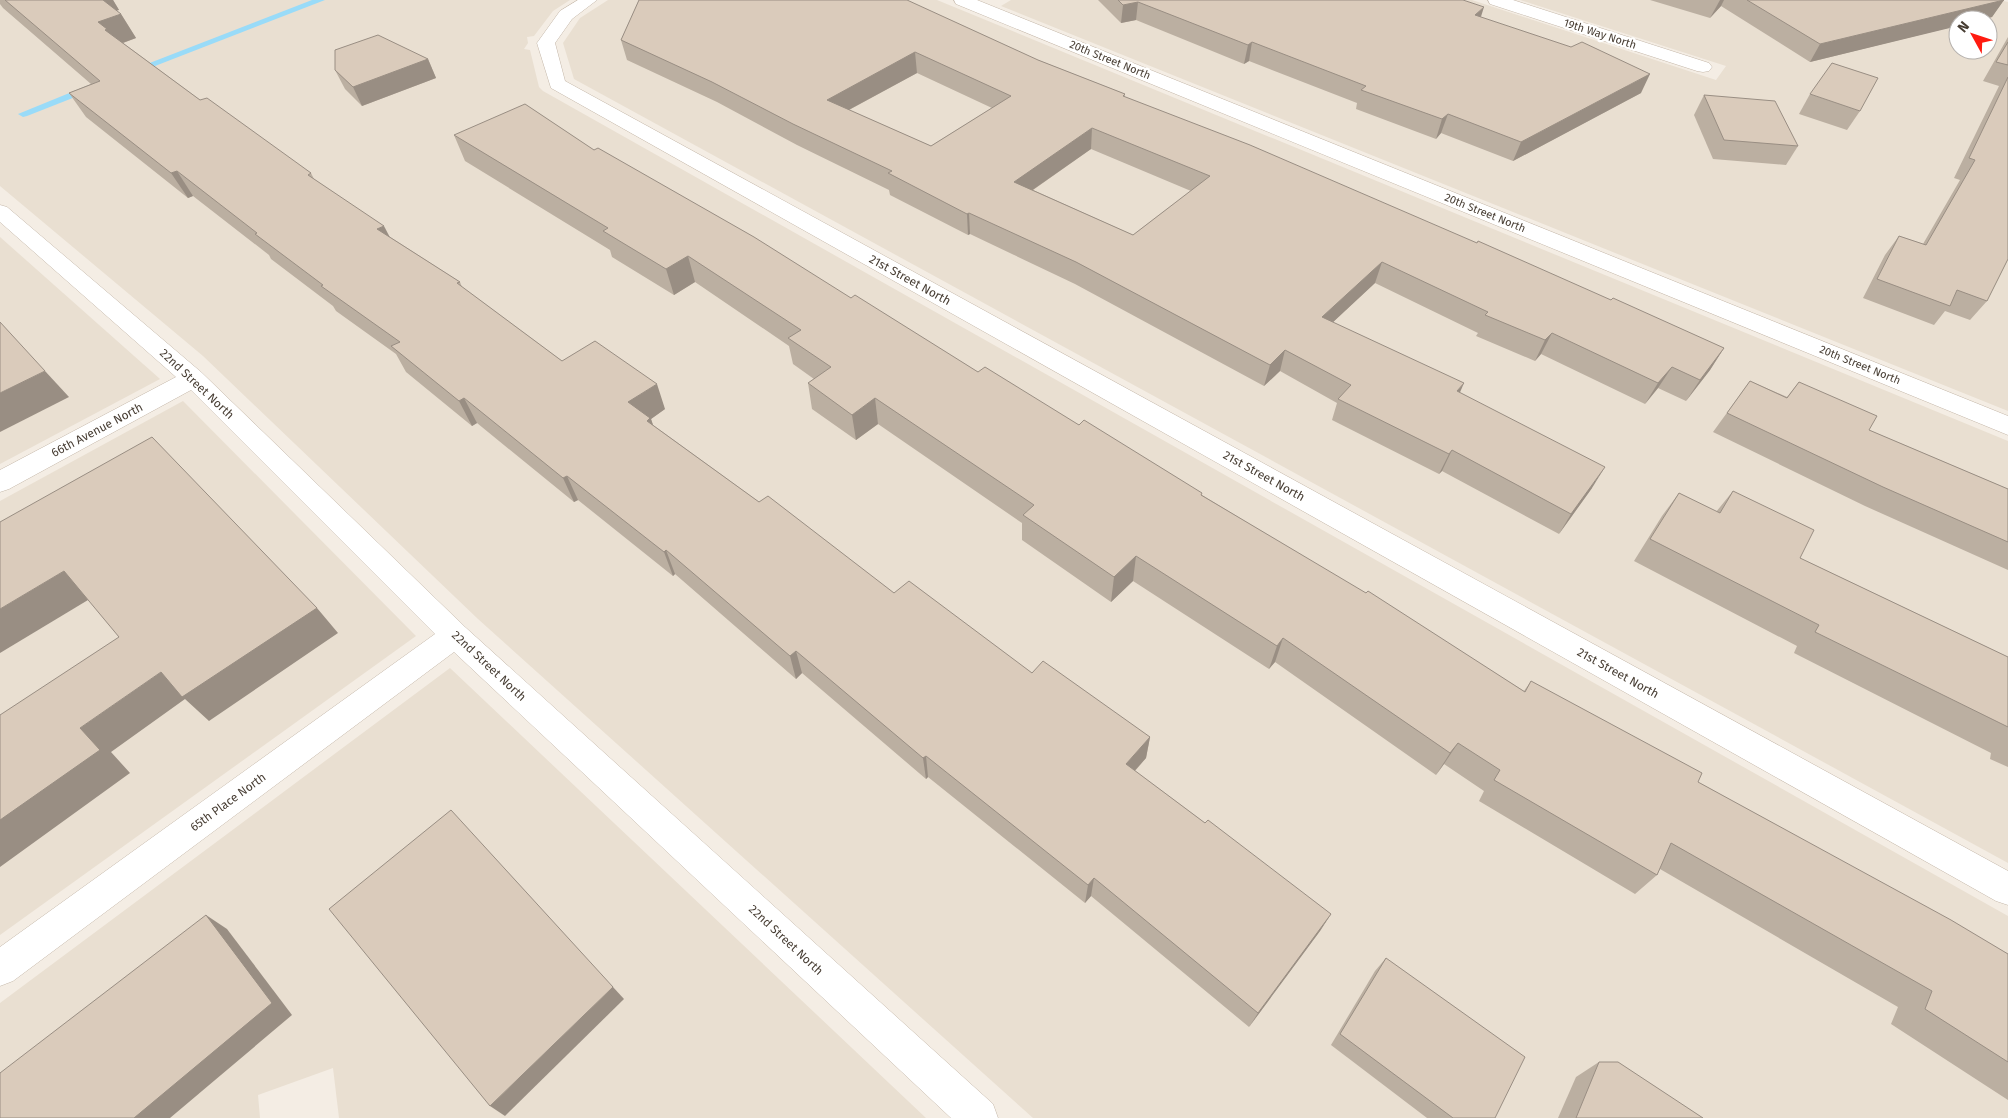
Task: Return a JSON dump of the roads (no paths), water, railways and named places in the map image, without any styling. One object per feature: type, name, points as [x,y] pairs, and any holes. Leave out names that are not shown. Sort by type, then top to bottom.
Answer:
[{"type":"street","name":"21st Street North","points":[[589,0],[566,15],[546,43],[557,84],[2008,889]]},
{"type":"street","name":"19th Way North","points":[[1496,0],[1703,67]]},
{"type":"street","name":"20th Street North","points":[[976,2],[2008,426]]},
{"type":"street","name":"22nd Street North","points":[[0,211],[193,378],[455,635],[979,1118]]},
{"type":"street","name":"66th Avenue North","points":[[0,482],[193,378]]},
{"type":"street","name":"65th Place North","points":[[0,968],[455,635]]},
{"type":"waterway","points":[[134,71],[320,0]]},
{"type":"waterway","points":[[23,114],[89,88]]}]
